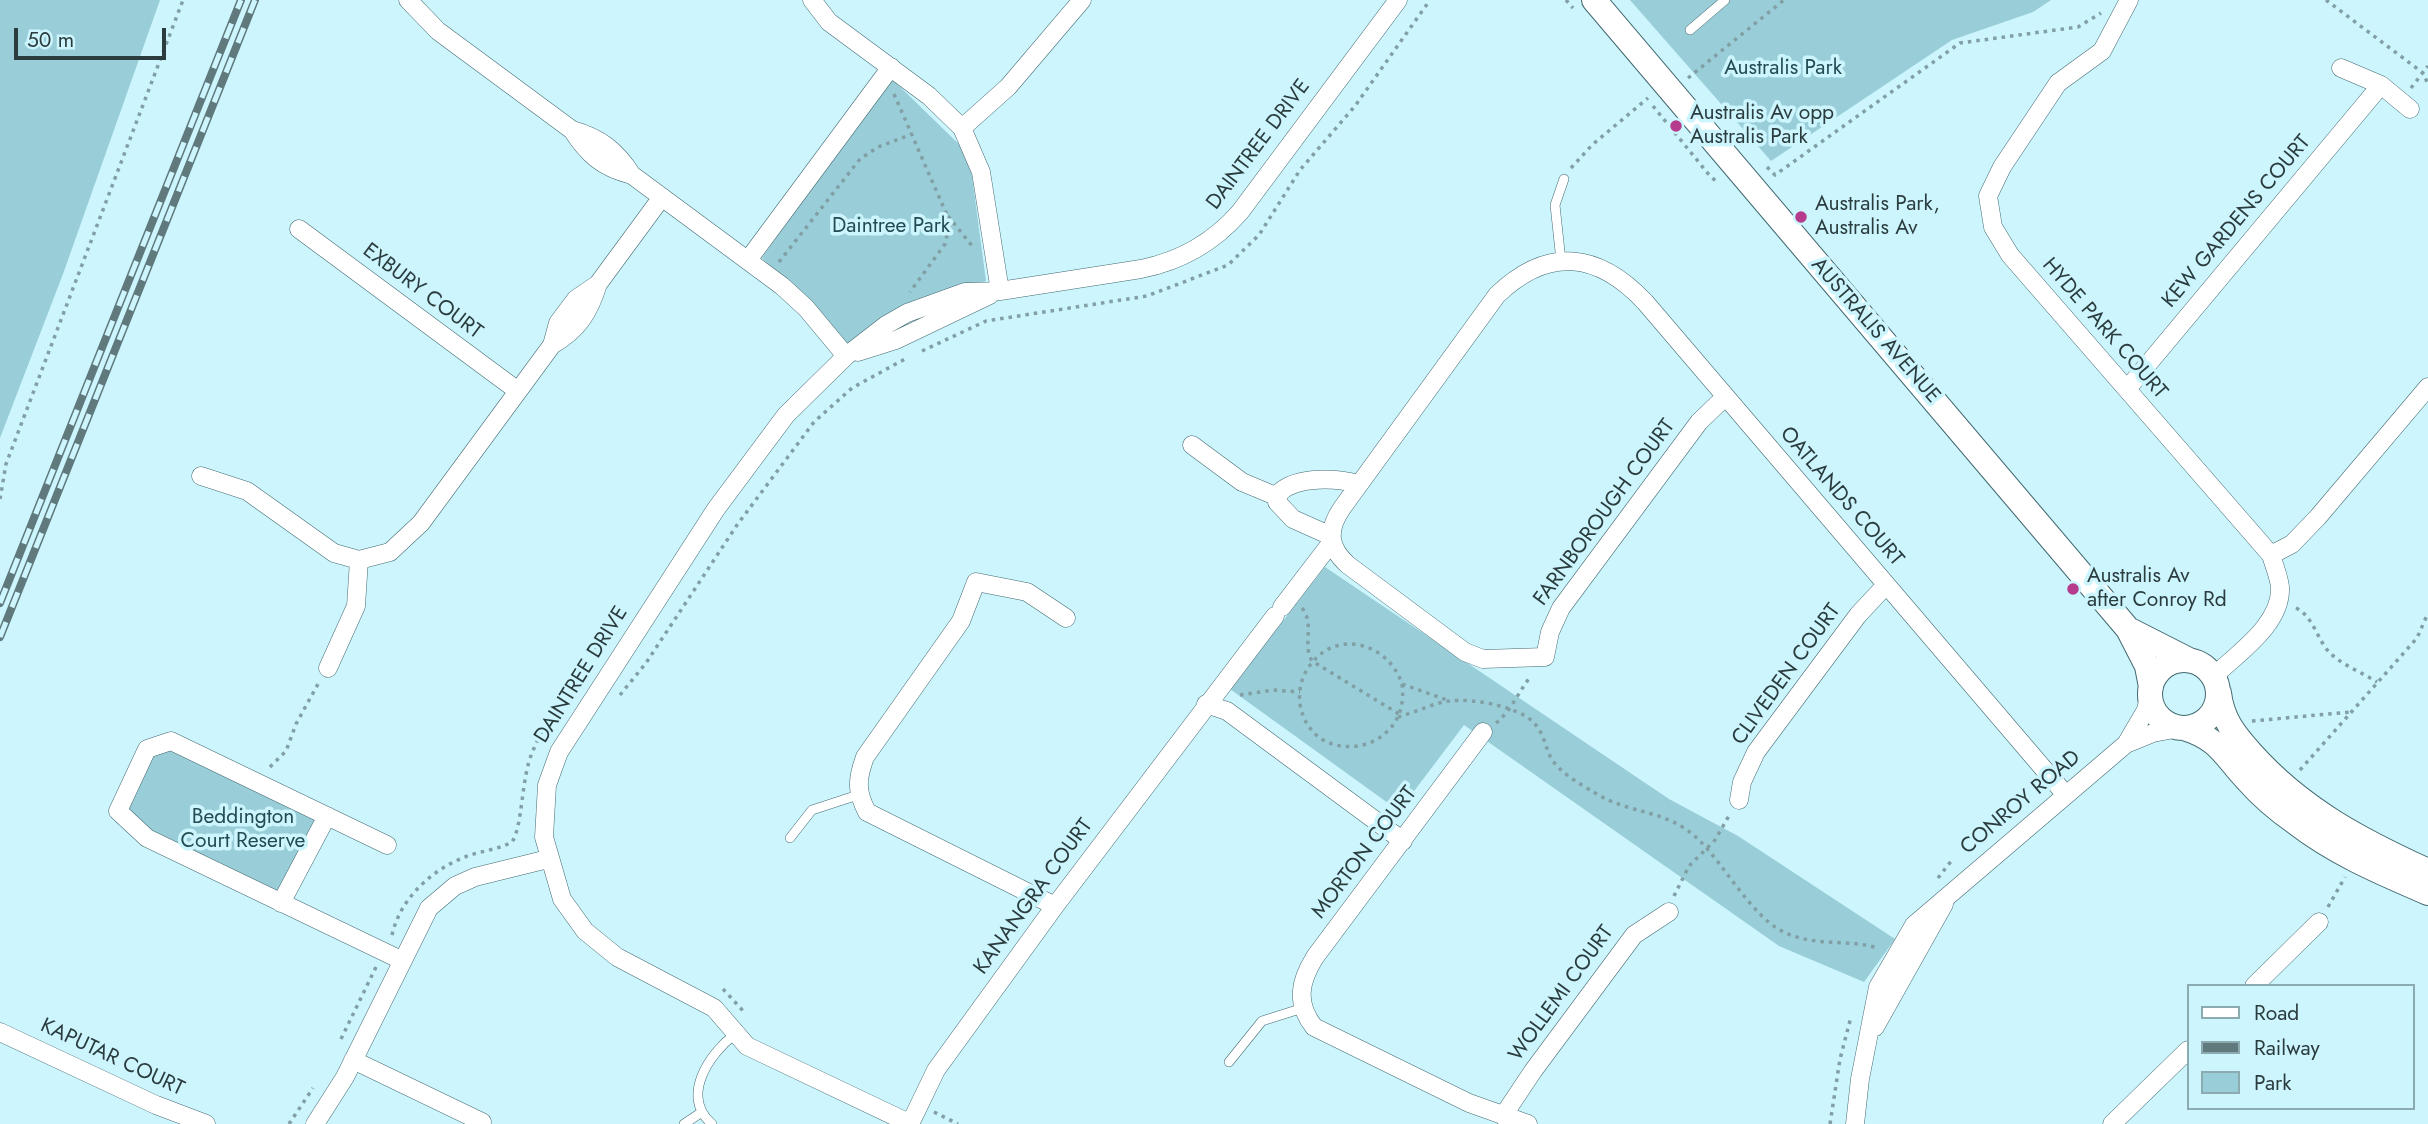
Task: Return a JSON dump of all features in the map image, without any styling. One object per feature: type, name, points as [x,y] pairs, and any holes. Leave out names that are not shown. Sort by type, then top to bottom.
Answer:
[{"type":"street","points":[[408,0],[438,31],[572,130],[595,137],[619,155],[632,175],[662,197],[753,253],[846,356]]},
{"type":"street","points":[[812,0],[829,22],[943,107],[961,128],[981,172],[1000,291]]},
{"type":"street","points":[[961,128],[1008,87],[1082,0]]},
{"type":"street","name":"DAINTREE DRIVE","points":[[911,1124],[755,1050],[735,1034],[714,1008],[617,957],[585,931],[562,899],[548,859],[545,801],[553,768],[567,738],[692,543],[803,396],[846,356],[907,313],[965,292],[1000,291],[1162,265],[1213,238],[1240,212],[1398,0]]},
{"type":"street","name":"AUSTRALIS AVENUE","points":[[1594,0],[1660,95],[2128,629],[2147,666],[2150,690]]},
{"type":"street","name":"HYDE PARK COURT","points":[[2129,0],[2102,51],[2058,83],[2002,167],[1988,195],[1993,227],[2010,255],[2271,555],[2280,587],[2277,602]]},
{"type":"street","points":[[753,253],[891,67]]},
{"type":"street","points":[[2342,68],[2381,85],[2405,105]]},
{"type":"street","name":"KEW GARDENS COURT","points":[[2128,388],[2381,85]]},
{"type":"street","points":[[201,476],[247,491],[322,546],[359,560],[390,552],[411,536],[552,345],[558,323],[576,299],[598,284],[662,197]]},
{"type":"street","name":"EXBURY COURT","points":[[299,229],[518,391]]},
{"type":"street","name":"OATLANDS COURT","points":[[1282,606],[1331,539],[1335,518],[1358,484],[1497,295],[1533,268],[1561,261],[1592,264],[1620,277],[2066,795]]},
{"type":"street","points":[[2271,555],[2292,544],[2318,517],[2428,387]]},
{"type":"street","name":"FARNBOROUGH COURT","points":[[1545,657],[1550,632],[1561,608],[1699,422],[1726,397]]},
{"type":"street","points":[[1192,445],[1242,482],[1278,497]]},
{"type":"street","points":[[1278,497],[1292,485],[1336,479],[1358,484]]},
{"type":"street","points":[[1278,497],[1280,507],[1293,519],[1331,539],[1339,557],[1348,565],[1465,652],[1483,659],[1545,657]]},
{"type":"street","points":[[328,668],[356,606],[359,560]]},
{"type":"street","points":[[1055,906],[867,812],[858,795],[857,778],[865,757],[961,621],[976,582],[1027,592],[1066,618]]},
{"type":"street","name":"CLIVEDEN COURT","points":[[1739,800],[1742,782],[1756,752],[1858,615],[1886,585]]},
{"type":"street","points":[[2181,728],[2197,726],[2208,718],[2216,707],[2216,685],[2266,627],[2277,602]]},
{"type":"street","name":"KANANGRA COURT","points":[[911,1124],[936,1070],[1055,906],[1282,606]]},
{"type":"street","name":"AUSTRALIS AVENUE","points":[[2128,629],[2189,660]]},
{"type":"street","points":[[2428,871],[2358,838],[2311,810],[2267,771],[2233,732],[2223,716],[2216,685],[2203,665],[2189,660],[2174,661],[2164,666],[2150,690],[2158,716],[2181,728],[2200,733],[2221,747],[2258,792],[2316,838],[2338,852],[2428,893]]},
{"type":"street","name":"CONROY ROAD","points":[[2126,744],[2146,710],[2150,690]]},
{"type":"street","points":[[1206,704],[1227,711],[1403,841]]},
{"type":"street","name":"CONROY ROAD","points":[[1855,1124],[1860,1079],[1878,987],[1914,925],[2126,744],[2153,733],[2181,728]]},
{"type":"street","name":"MORTON COURT","points":[[1303,1008],[1301,991],[1305,974],[1483,733]]},
{"type":"street","points":[[387,845],[171,741],[148,748],[118,811],[147,838],[401,960]]},
{"type":"street","points":[[281,903],[327,816]]},
{"type":"street","points":[[315,1124],[353,1060],[420,922],[440,896],[475,877],[548,859]]},
{"type":"street","name":"CONROY ROAD","points":[[1870,1035],[1929,936],[1946,899]]},
{"type":"street","name":"WOLLEMI COURT","points":[[1503,1116],[1634,935],[1669,912]]},
{"type":"street","points":[[2256,984],[2319,922]]},
{"type":"street","points":[[1303,1008],[1314,1027],[1469,1103],[1528,1124]]},
{"type":"street","name":"KAPUTAR COURT","points":[[0,1032],[163,1108],[206,1124]]},
{"type":"street","points":[[2112,1124],[2186,1052]]},
{"type":"street","points":[[353,1060],[482,1122]]},
{"type":"lane","points":[[1690,30],[1725,0]]},
{"type":"lane","points":[[1561,261],[1555,205],[1564,178]]},
{"type":"lane","points":[[790,838],[813,810],[858,795]]},
{"type":"lane","points":[[1228,1062],[1262,1021],[1303,1008]]},
{"type":"lane","points":[[712,1124],[702,1112],[697,1096],[701,1078],[720,1048],[735,1034]]},
{"type":"lane","points":[[684,1124],[702,1112]]},
{"type":"path","points":[[0,499],[6,464],[183,0]]},
{"type":"path","points":[[919,352],[986,321],[1155,294],[1228,265],[1259,235],[1300,170],[1356,106],[1430,0]]},
{"type":"path","points":[[1564,178],[1587,150],[1784,0]]},
{"type":"path","points":[[2326,0],[2423,73],[2428,84]]},
{"type":"path","points":[[1775,174],[1960,43],[2078,27],[2104,11]]},
{"type":"path","points":[[2405,105],[2428,66]]},
{"type":"path","points":[[891,67],[894,96],[948,216],[950,229],[945,244],[905,300],[913,296]]},
{"type":"path","points":[[779,262],[860,159],[878,147],[912,134]]},
{"type":"path","points":[[948,216],[970,243],[976,257]]},
{"type":"path","points":[[753,253],[779,262],[786,268]]},
{"type":"path","points":[[618,699],[655,650],[737,526],[814,422],[852,387],[909,357]]},
{"type":"path","points":[[2277,602],[2300,609],[2329,652],[2377,682]]},
{"type":"path","points":[[1282,606],[1308,616],[1308,651],[1312,661],[1399,716],[1449,701]]},
{"type":"path","points":[[2296,774],[2417,638],[2428,612]]},
{"type":"path","points":[[1364,645],[1389,659],[1402,684],[1399,716],[1388,732],[1374,742],[1357,747],[1339,746],[1323,739],[1310,726],[1302,710],[1300,692],[1312,661],[1336,646],[1364,645]]},
{"type":"path","points":[[1483,733],[1511,708],[1517,694],[1545,657]]},
{"type":"path","points":[[258,782],[286,751],[305,706],[328,668]]},
{"type":"path","points":[[1402,684],[1449,701],[1511,708],[1535,724],[1551,758],[1566,774],[1616,804],[1674,820],[1707,848],[1760,916],[1779,930],[1805,941],[1870,946],[1894,956]]},
{"type":"path","points":[[1239,695],[1273,690],[1300,692]]},
{"type":"path","points":[[2233,732],[2257,720],[2351,712]]},
{"type":"path","points":[[1669,912],[1689,866],[1707,848],[1739,800]]},
{"type":"path","points":[[2319,922],[2346,876]]},
{"type":"path","points":[[720,987],[734,998],[751,1022]]},
{"type":"path","points":[[919,1106],[958,1124]]},
{"type":"green space","points":[[0,0],[160,0],[63,274],[0,438]]},
{"type":"green space","name":"Australis Park","points":[[1630,0],[2051,0],[2033,12],[1952,40],[1771,161]]},
{"type":"green space","name":"Daintree Park","points":[[890,77],[969,154],[986,281],[845,344],[762,258]]},
{"type":"green space","points":[[1325,567],[1669,799],[1738,836],[1895,939],[1864,982],[1779,946],[1464,725],[1399,811],[1230,689]]},
{"type":"green space","name":"Beddington Court Reserve","points":[[171,741],[327,816],[281,903],[147,838],[118,811],[147,749]]},
{"type":"railway","points":[[0,603],[241,0]]},
{"type":"railway","points":[[0,637],[255,0]]},
{"type":"place","name":"Australis Av opp Australis Park","points":[[1676,126]]},
{"type":"place","name":"Australis Park, Australis Av","points":[[1801,217]]},
{"type":"place","name":"Australis Av after Conroy Rd","points":[[2073,589]]}]
